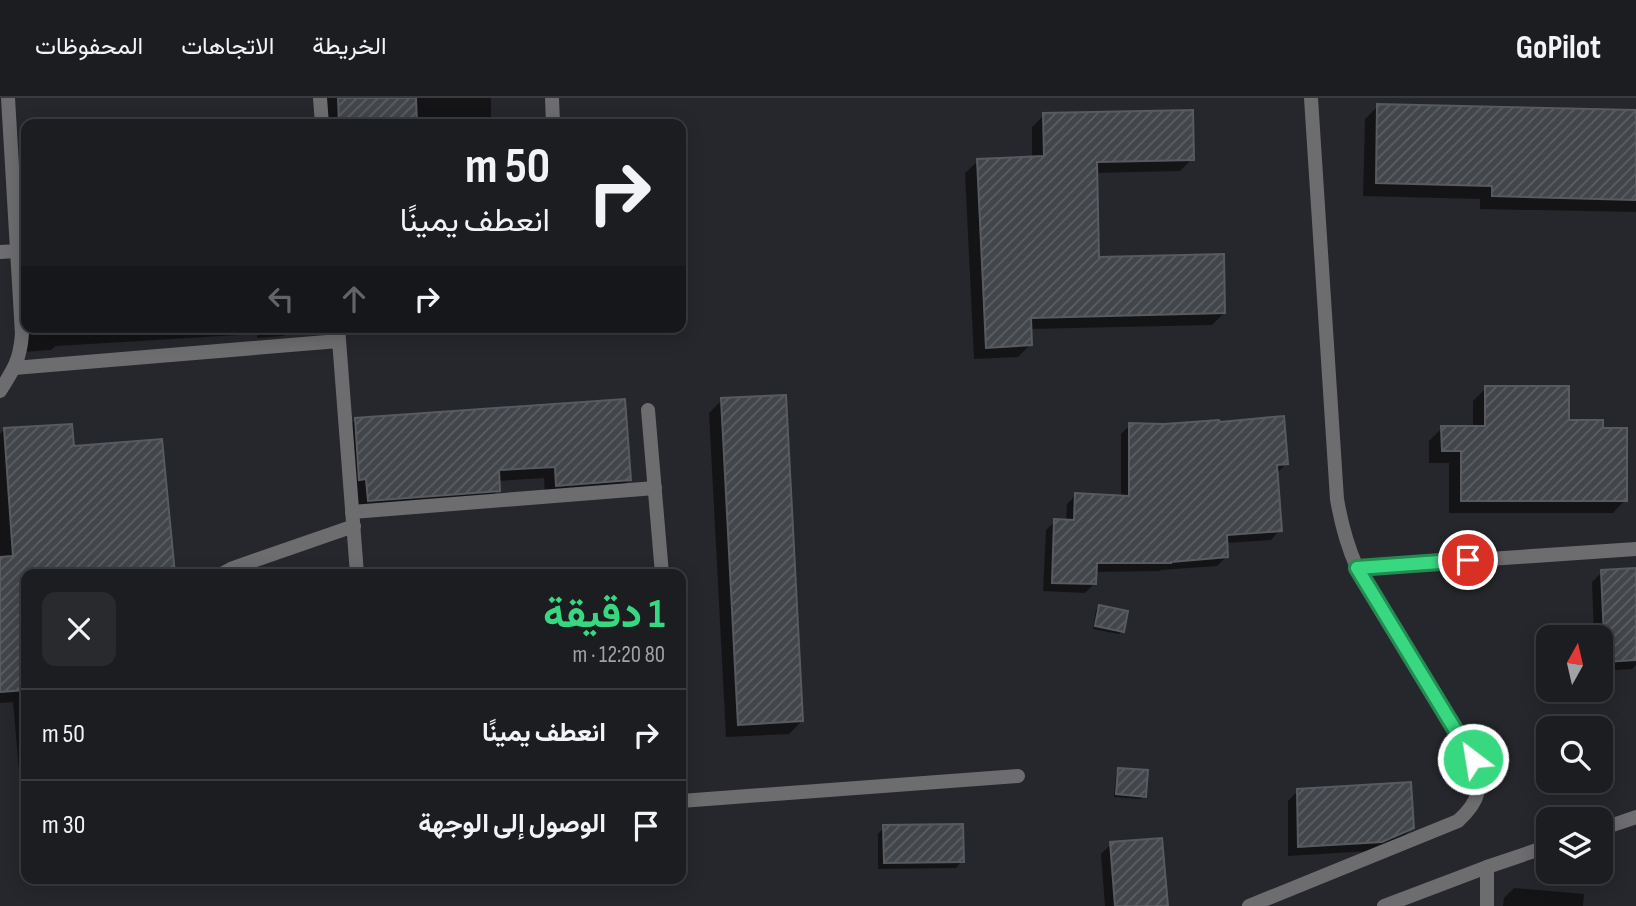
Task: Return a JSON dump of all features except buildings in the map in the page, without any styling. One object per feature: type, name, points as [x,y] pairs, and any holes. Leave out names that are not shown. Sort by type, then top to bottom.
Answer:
[{"type":"street","points":[[8,98],[21,230],[18,251],[21,313]]},
{"type":"street","points":[[320,98],[322,119]]},
{"type":"street","points":[[552,98],[553,119]]},
{"type":"street","points":[[1249,906],[1458,821],[1470,810],[1478,794],[1478,775],[1473,759],[1357,568],[1341,525],[1337,499],[1311,98]]},
{"type":"street","points":[[0,252],[18,251]]},
{"type":"street","points":[[0,391],[14,368],[20,352],[22,333]]},
{"type":"street","points":[[14,368],[339,334],[357,569]]},
{"type":"street","points":[[648,410],[662,569]]},
{"type":"street","points":[[231,569],[353,519],[655,488]]},
{"type":"street","points":[[1357,568],[1636,549]]},
{"type":"street","points":[[686,801],[1018,776]]},
{"type":"street","points":[[1613,825],[1636,817]]},
{"type":"street","points":[[1384,906],[1536,850]]},
{"type":"street","points":[[1487,867],[1487,906]]},
{"type":"route","points":[[1468,560],[1357,568],[1473,759]]}]
